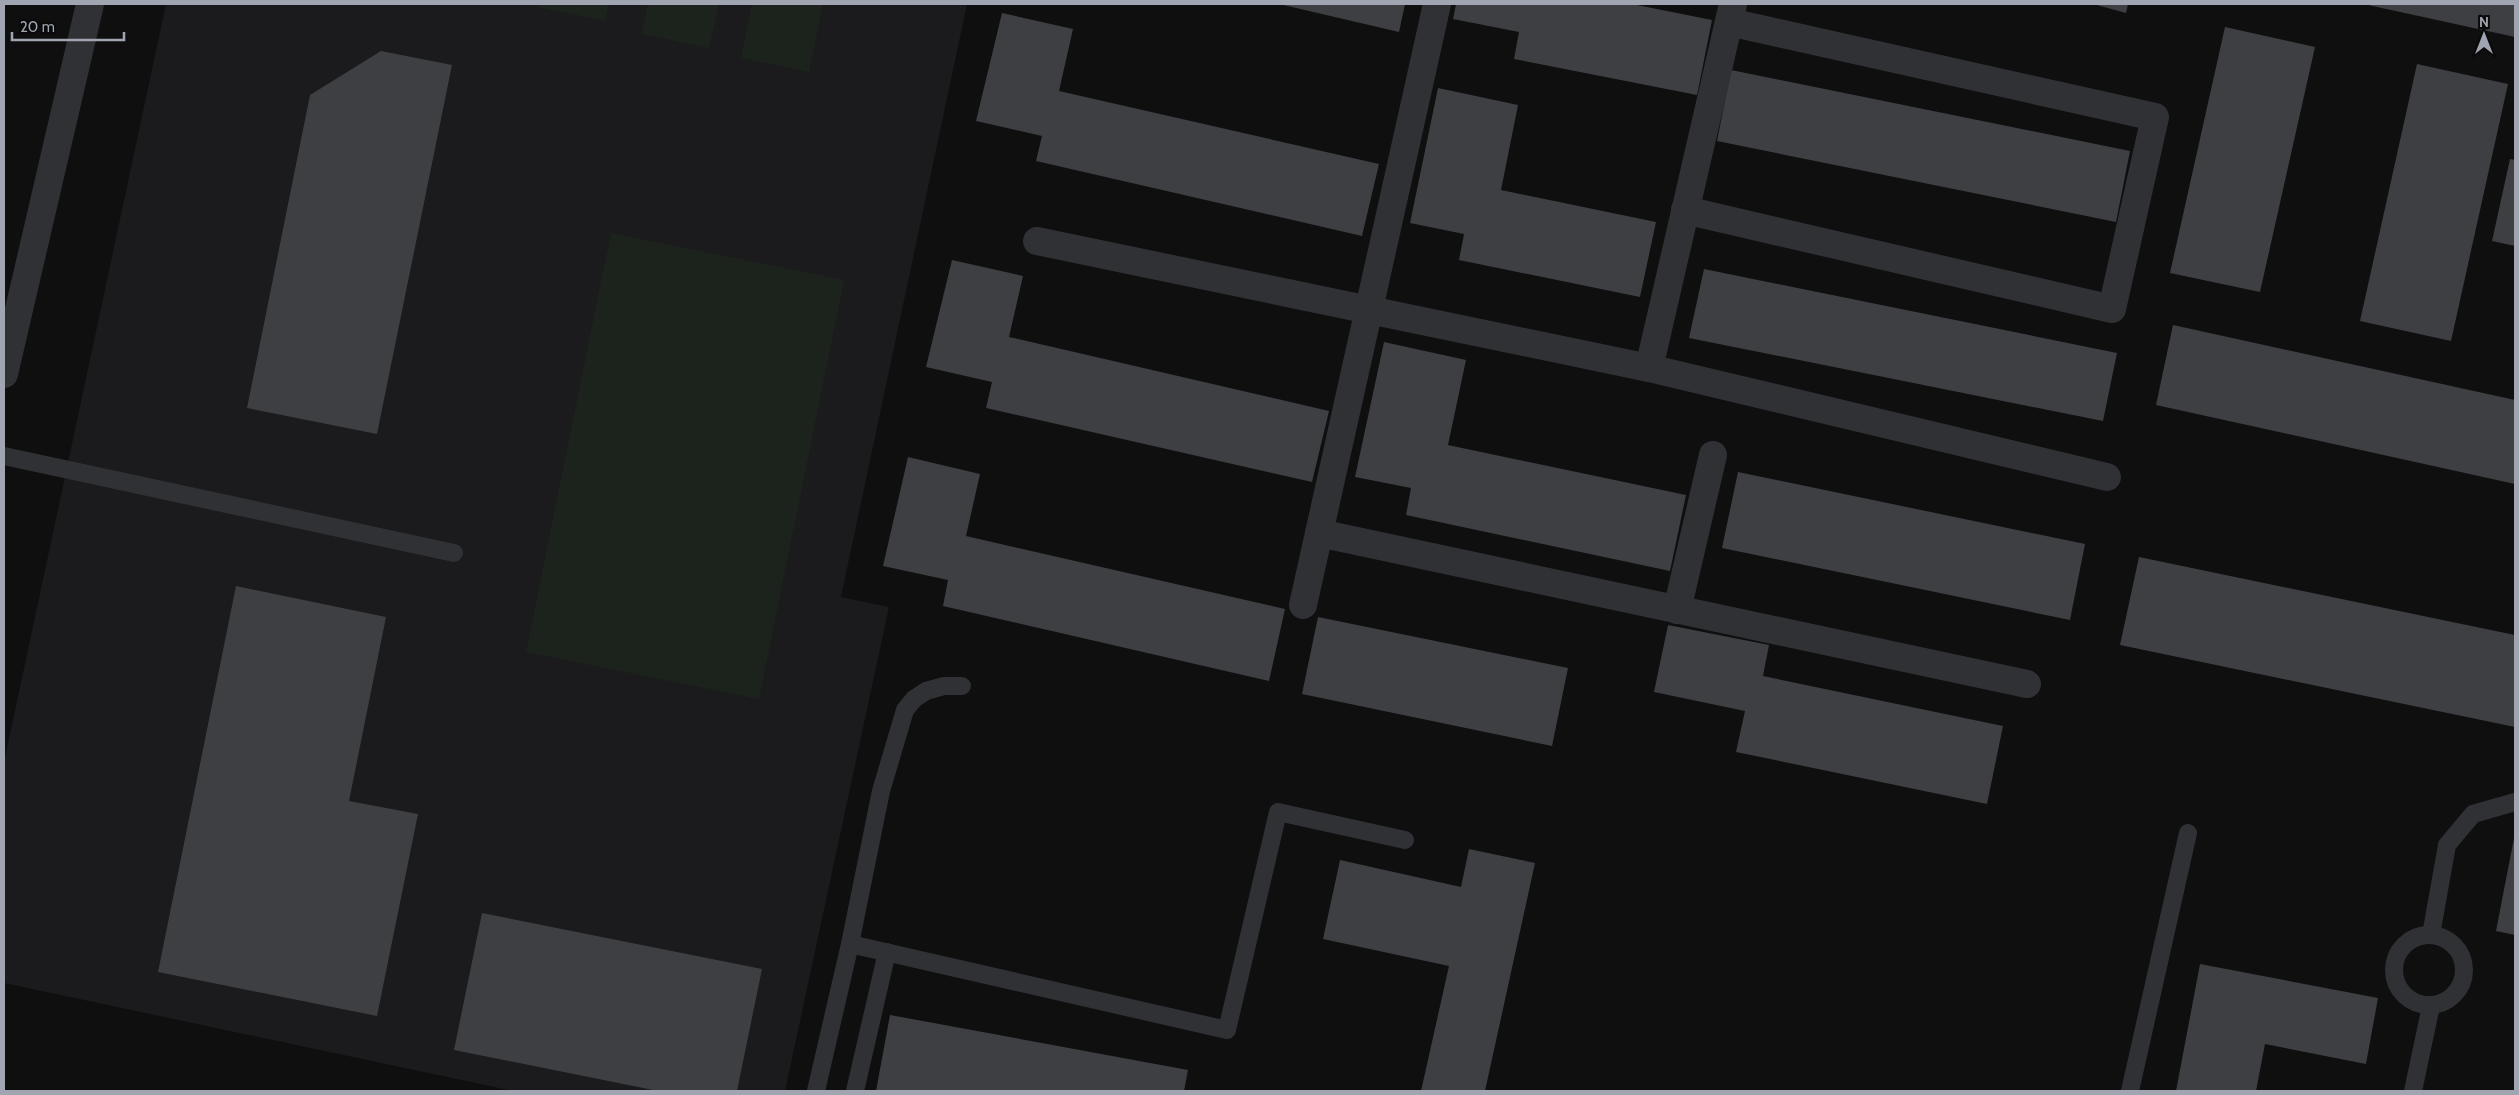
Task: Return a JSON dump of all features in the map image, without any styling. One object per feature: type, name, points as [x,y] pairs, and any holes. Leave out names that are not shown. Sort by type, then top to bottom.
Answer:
[{"type":"street","points":[[4,374],[90,4]]},
{"type":"street","points":[[1303,605],[1437,4]]},
{"type":"street","points":[[1649,368],[1685,210],[1731,13],[2155,117],[2112,309],[1685,210]]},
{"type":"street","points":[[1036,241],[1649,368],[2107,477]]},
{"type":"street","points":[[1677,610],[1713,455]]},
{"type":"street","points":[[1319,533],[2027,684]]},
{"type":"lane","points":[[4,456],[454,553]]},
{"type":"lane","points":[[816,1091],[850,944],[880,791],[905,710],[926,691],[944,686],[962,686]]},
{"type":"lane","points":[[2431,935],[2447,845],[2473,814],[2515,802]]},
{"type":"lane","points":[[850,944],[1227,1030],[1278,812],[1405,840]]},
{"type":"lane","points":[[2130,1091],[2188,833]]},
{"type":"lane","points":[[2431,935],[2443,938],[2453,944],[2460,953],[2464,964],[2464,976],[2460,987],[2453,997],[2431,1006],[2420,1005],[2409,1000],[2395,982],[2393,970],[2395,959],[2401,949],[2420,936],[2431,935]]},
{"type":"lane","points":[[855,1091],[887,952]]},
{"type":"lane","points":[[2413,1091],[2431,1006]]},
{"type":"shaded area","points":[[166,4],[967,4],[841,597],[889,607],[785,1091],[513,1091],[4,983],[4,762]]},
{"type":"shaded area","points":[[539,4],[609,4],[605,21],[538,7]]},
{"type":"shaded area","points":[[648,4],[719,4],[709,48],[642,34]]},
{"type":"shaded area","points":[[752,4],[823,4],[809,72],[741,58]]},
{"type":"shaded area","points":[[611,233],[844,280],[759,699],[526,652]]},
{"type":"building","points":[[1279,4],[1405,4],[1399,32]]},
{"type":"building","points":[[1456,4],[1632,4],[1712,20],[1697,95],[1514,59],[1519,32],[1453,19]]},
{"type":"building","points":[[2093,4],[2128,4],[2126,13]]},
{"type":"building","points":[[2515,4],[2515,37],[2368,5]]},
{"type":"building","points":[[1002,13],[1073,29],[1059,91],[1379,164],[1362,236],[1036,161],[1042,136],[976,121]]},
{"type":"building","points":[[2225,27],[2315,47],[2260,292],[2170,273]]},
{"type":"building","points":[[381,51],[452,65],[377,434],[247,408],[310,95]]},
{"type":"building","points":[[2417,64],[2508,84],[2451,341],[2360,321]]},
{"type":"building","points":[[1731,70],[2130,151],[2116,222],[1717,141]]},
{"type":"building","points":[[1438,88],[1518,105],[1501,190],[1656,222],[1640,297],[1459,260],[1464,234],[1410,223]]},
{"type":"building","points":[[2510,159],[2515,160],[2515,246],[2492,241]]},
{"type":"building","points":[[952,260],[1023,276],[1009,337],[1329,411],[1312,482],[986,408],[992,382],[926,367]]},
{"type":"building","points":[[1704,269],[2117,353],[2103,421],[1689,338]]},
{"type":"building","points":[[2173,325],[2515,400],[2515,484],[2156,405]]},
{"type":"building","points":[[1384,342],[1466,360],[1448,445],[1686,495],[1670,571],[1406,515],[1411,488],[1355,477]]},
{"type":"building","points":[[908,457],[980,474],[966,536],[1285,609],[1269,681],[943,606],[948,580],[883,566]]},
{"type":"building","points":[[1738,472],[2085,544],[2070,620],[1722,548]]},
{"type":"building","points":[[2139,557],[2515,635],[2515,727],[2120,645]]},
{"type":"building","points":[[236,586],[386,617],[349,801],[418,814],[377,1016],[158,972]]},
{"type":"building","points":[[1318,617],[1568,668],[1552,746],[1302,694]]},
{"type":"building","points":[[1668,625],[1769,645],[1763,676],[2003,726],[1987,804],[1736,752],[1745,711],[1654,692]]},
{"type":"building","points":[[2515,838],[2515,935],[2496,931]]},
{"type":"building","points":[[1469,849],[1535,863],[1485,1091],[1421,1091],[1449,966],[1323,939],[1340,860],[1461,887]]},
{"type":"building","points":[[482,913],[762,969],[737,1091],[658,1091],[454,1050]]},
{"type":"building","points":[[2200,964],[2378,998],[2366,1064],[2265,1044],[2256,1091],[2176,1091]]},
{"type":"building","points":[[890,1015],[1188,1070],[1184,1091],[876,1091]]}]
